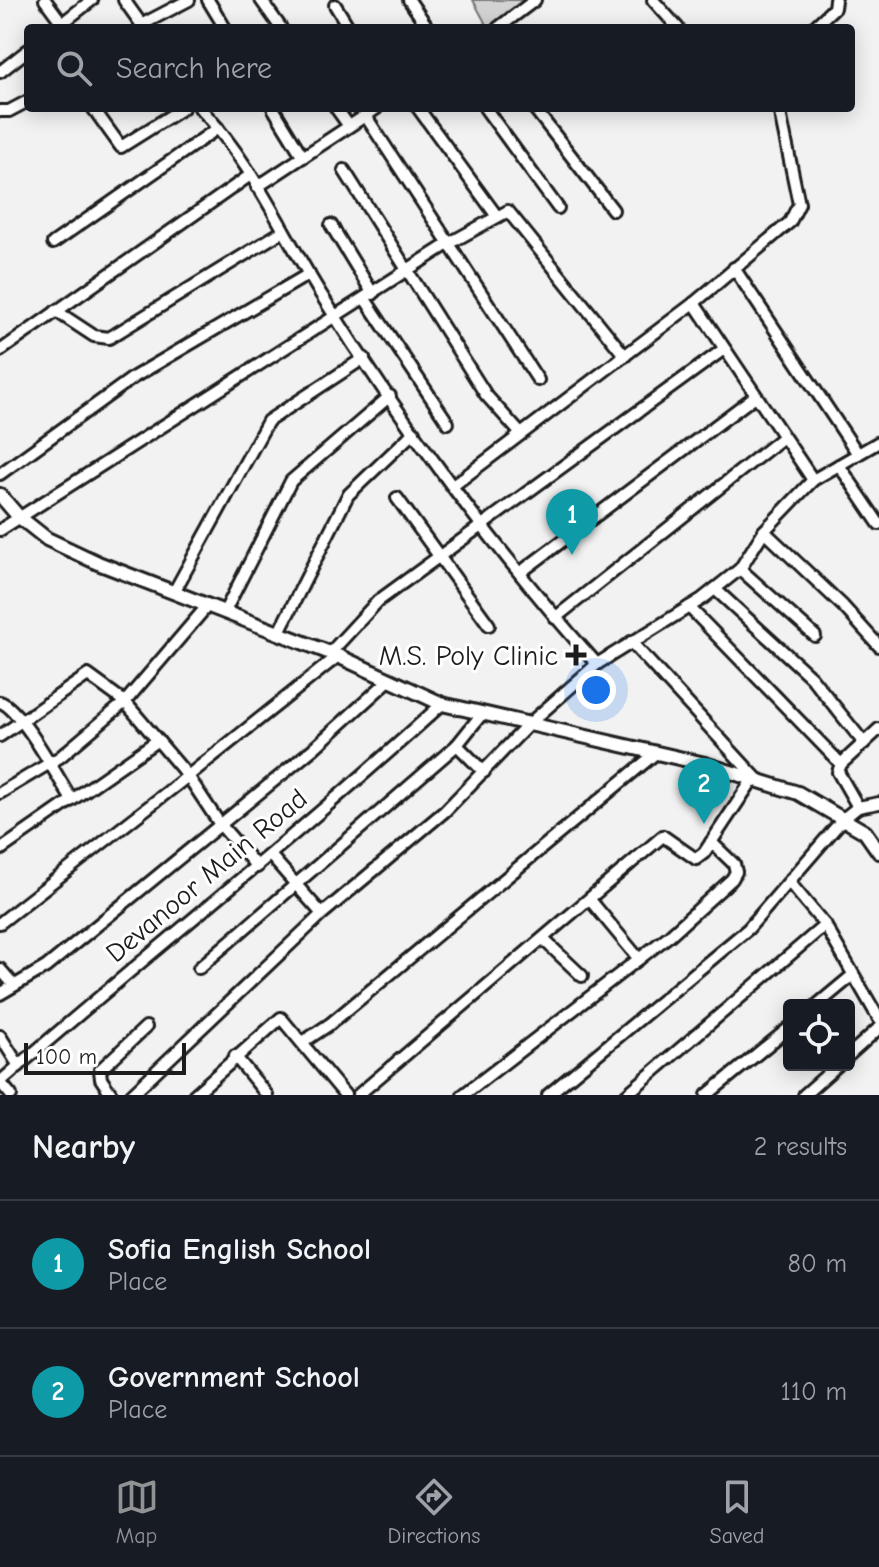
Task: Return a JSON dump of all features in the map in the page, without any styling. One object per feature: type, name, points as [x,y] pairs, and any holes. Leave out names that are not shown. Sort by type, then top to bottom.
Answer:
[{"type":"street","points":[[45,0],[58,24]]},
{"type":"street","points":[[62,24],[92,0]]},
{"type":"street","points":[[124,0],[141,24],[189,0]]},
{"type":"street","points":[[208,0],[223,24]]},
{"type":"street","points":[[261,0],[278,24]]},
{"type":"street","points":[[409,0],[425,24]]},
{"type":"street","points":[[503,24],[535,0]]},
{"type":"street","points":[[653,0],[674,24]]},
{"type":"street","points":[[817,24],[834,8],[837,0]]},
{"type":"street","points":[[335,5],[347,24]]},
{"type":"street","points":[[0,72],[24,53]]},
{"type":"street","points":[[0,111],[9,111],[24,103]]},
{"type":"street","points":[[96,112],[121,147],[177,112]]},
{"type":"street","points":[[204,112],[218,128],[257,187],[309,274],[414,432],[555,618],[597,664]]},
{"type":"street","points":[[275,112],[303,157]]},
{"type":"street","points":[[339,112],[349,126]]},
{"type":"street","points":[[257,187],[370,112]]},
{"type":"street","points":[[421,112],[496,215]]},
{"type":"street","points":[[488,112],[558,208]]},
{"type":"street","points":[[537,112],[613,210]]},
{"type":"street","points":[[454,485],[694,303],[797,212],[799,204],[780,112]]},
{"type":"street","points":[[365,115],[538,380]]},
{"type":"street","points":[[53,243],[218,128]]},
{"type":"street","points":[[344,170],[486,395],[521,434]]},
{"type":"street","points":[[0,351],[249,176]]},
{"type":"street","points":[[0,530],[409,272],[448,244],[508,211],[516,217],[625,356]]},
{"type":"street","points":[[331,225],[369,296],[448,423]]},
{"type":"street","points":[[56,311],[94,336],[109,338],[283,231]]},
{"type":"street","points":[[734,268],[858,454]]},
{"type":"street","points":[[0,474],[134,377],[309,274]]},
{"type":"street","points":[[694,303],[754,397],[813,480]]},
{"type":"street","points":[[0,923],[188,776],[334,655],[378,601],[486,526],[724,349]]},
{"type":"street","points":[[174,592],[268,421],[364,358]]},
{"type":"street","points":[[225,611],[291,481],[390,396]]},
{"type":"street","points":[[521,572],[754,397]]},
{"type":"street","points":[[279,632],[348,495],[414,432]]},
{"type":"street","points":[[555,618],[782,438]]},
{"type":"street","points":[[131,1095],[322,914],[445,811],[530,723],[597,664],[715,589],[740,569],[764,531],[813,480],[878,446]]},
{"type":"street","points":[[839,465],[879,524]]},
{"type":"street","points":[[0,495],[18,516],[47,539],[279,632],[442,704],[656,753],[798,793],[865,832],[879,852]]},
{"type":"street","points":[[397,498],[489,625]]},
{"type":"street","points":[[764,531],[843,606],[879,646]]},
{"type":"street","points":[[740,569],[815,636]]},
{"type":"street","points":[[715,589],[811,677],[864,743]]},
{"type":"street","points":[[0,793],[49,764],[125,702],[208,605]]},
{"type":"street","points":[[689,607],[841,764]]},
{"type":"street","points":[[631,642],[756,780]]},
{"type":"street","points":[[0,736],[88,675],[125,702],[188,776],[219,823],[257,867]]},
{"type":"street","points":[[0,994],[46,967],[313,749],[388,681]]},
{"type":"street","points":[[0,702],[9,706],[21,722],[72,800]]},
{"type":"street","name":"Devanoor Main Road","points":[[0,1082],[140,960],[257,867],[442,704]]},
{"type":"street","points":[[199,968],[457,745],[481,715]]},
{"type":"street","points":[[858,807],[840,780],[841,764],[879,729]]},
{"type":"street","points":[[0,850],[158,740]]},
{"type":"street","points":[[457,745],[484,772]]},
{"type":"street","points":[[303,1042],[342,1014],[656,753]]},
{"type":"street","points":[[358,1095],[591,901],[663,836],[696,859],[756,780]]},
{"type":"street","points":[[548,1095],[748,929],[843,819],[858,807],[879,803]]},
{"type":"street","points":[[463,1095],[639,959],[732,879],[736,872],[734,864],[711,842]]},
{"type":"street","points":[[270,855],[322,914]]},
{"type":"street","points":[[790,883],[825,925],[879,1019]]},
{"type":"street","points":[[591,901],[639,959]]},
{"type":"street","points":[[626,1095],[825,925]]},
{"type":"street","points":[[544,940],[582,976]]},
{"type":"street","points":[[0,969],[13,984]]},
{"type":"street","points":[[824,999],[853,975]]},
{"type":"street","points":[[194,1095],[281,1018],[345,1095]]},
{"type":"street","points":[[112,1095],[101,1079],[100,1070],[146,1027]]},
{"type":"street","points":[[855,1050],[879,1028]]},
{"type":"street","points":[[707,1095],[783,1033]]},
{"type":"street","points":[[0,1036],[19,1066]]},
{"type":"street","points":[[235,1056],[267,1095]]},
{"type":"street","points":[[804,1095],[831,1071]]},
{"type":"street","points":[[0,1082],[11,1095]]},
{"type":"shaded area","points":[[473,0],[533,0],[502,24],[486,24]]},
{"type":"place","name":"Sofia English School","points":[[572,555]]},
{"type":"place","name":"M.S. Poly Clinic","points":[[576,655]]},
{"type":"place","name":"Government School","points":[[704,824]]}]
